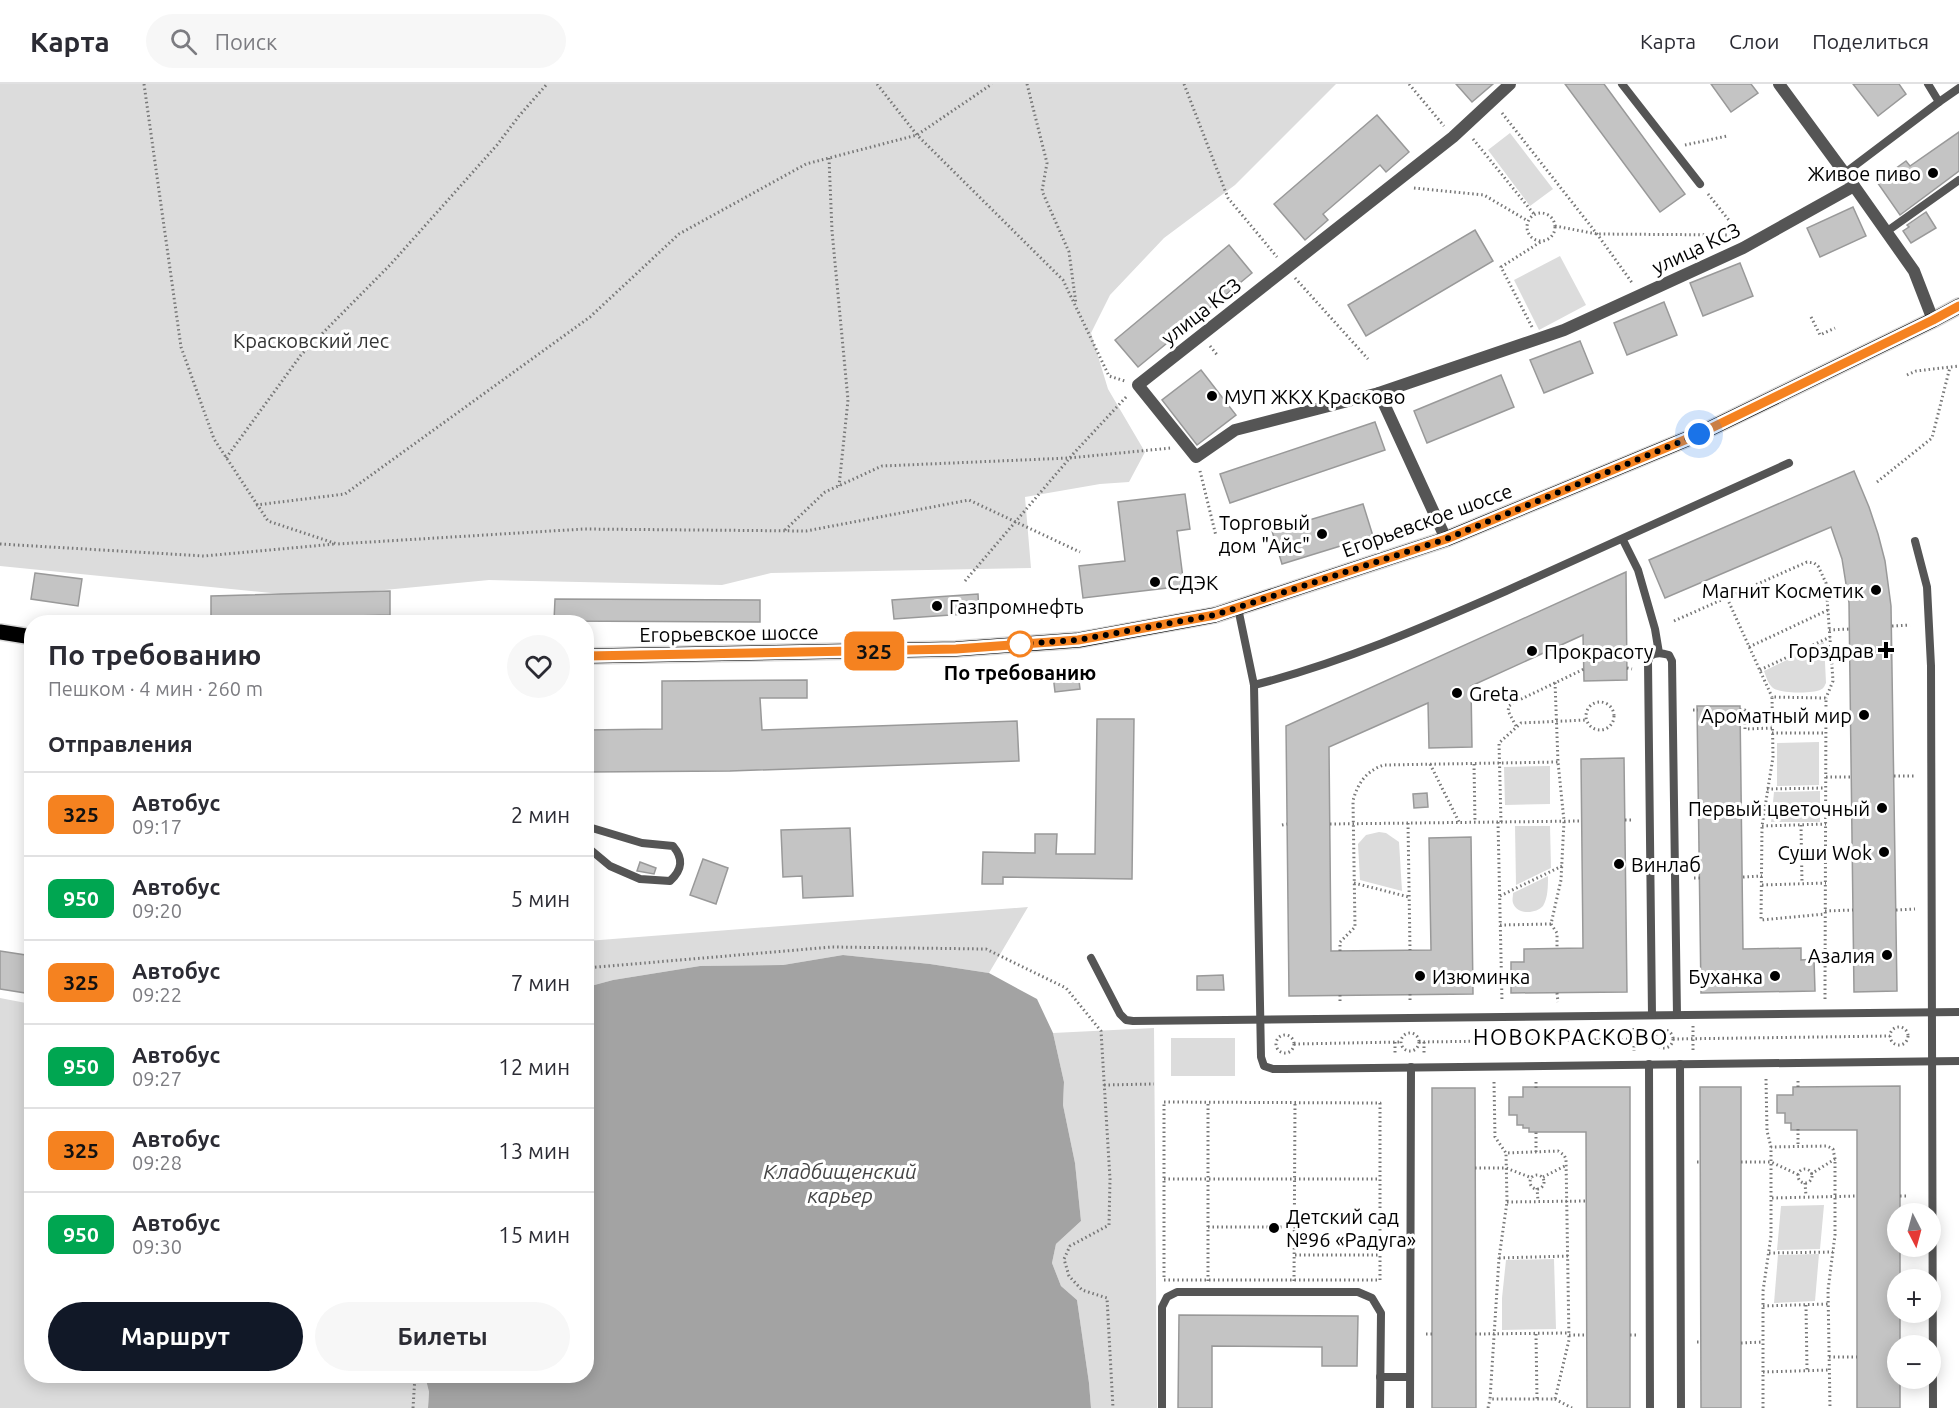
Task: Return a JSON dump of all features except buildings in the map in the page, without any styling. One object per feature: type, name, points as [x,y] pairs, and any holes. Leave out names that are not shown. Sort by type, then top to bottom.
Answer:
[{"type":"main road","name":"Егорьевское шоссе","points":[[594,658],[956,649],[1078,640],[1215,615],[1446,539],[1699,434],[1959,306]]},
{"type":"main road","points":[[0,632],[24,636]]},
{"type":"street","name":"улица КСЗ","points":[[1138,385],[1453,137],[1510,84]]},
{"type":"street","points":[[1779,84],[1914,271],[1933,320]]},
{"type":"street","name":"улица КСЗ","points":[[1192,452],[1235,430],[1379,393],[1564,330],[1749,245],[1854,186]]},
{"type":"street","points":[[1138,385],[1192,452]]},
{"type":"street","points":[[1379,393],[1446,539]]},
{"type":"lane","points":[[1622,84],[1700,184]]},
{"type":"lane","points":[[1928,84],[1939,102]]},
{"type":"lane","points":[[1845,173],[1959,88]]},
{"type":"lane","points":[[1886,231],[1959,180]]},
{"type":"lane","points":[[1254,685],[1286,677],[1393,640],[1623,540],[1789,463]]},
{"type":"lane","points":[[1623,540],[1638,570],[1659,653]]},
{"type":"lane","points":[[1915,541],[1927,587],[1931,666],[1933,1408]]},
{"type":"lane","points":[[1239,608],[1254,685],[1261,1057],[1264,1066],[1273,1069],[1959,1061]]},
{"type":"lane","points":[[1652,1015],[1648,662],[1650,656],[1659,653],[1670,655],[1672,661],[1677,1015]]},
{"type":"lane","points":[[594,827],[642,843],[673,846],[680,854],[680,866],[678,874],[670,881],[640,879],[610,866],[594,853]]},
{"type":"lane","points":[[1090,958],[1120,1014],[1126,1020],[1133,1021],[1959,1012]]},
{"type":"lane","points":[[1649,1064],[1650,1408]]},
{"type":"lane","points":[[1680,1064],[1681,1408]]},
{"type":"lane","points":[[1410,1408],[1411,1067]]},
{"type":"lane","points":[[1162,1408],[1162,1307],[1167,1297],[1177,1292],[1358,1292],[1372,1298],[1381,1313],[1380,1408]]},
{"type":"lane","points":[[1380,1377],[1410,1377]]},
{"type":"path","points":[[144,84],[182,347],[214,439],[268,521],[337,544]]},
{"type":"path","points":[[226,458],[301,355],[390,265],[497,145],[547,84]]},
{"type":"path","points":[[877,84],[917,135],[1063,280],[1109,376],[1138,385],[1069,458],[965,581]]},
{"type":"path","points":[[256,505],[345,494],[590,317],[679,234],[806,164],[917,135],[992,84]]},
{"type":"path","points":[[1028,84],[1047,163],[1042,191],[1069,252],[1077,309]]},
{"type":"path","points":[[1184,84],[1228,198],[1287,269],[1368,359]]},
{"type":"path","points":[[1409,84],[1453,137]]},
{"type":"path","points":[[1492,101],[1642,295]]},
{"type":"path","points":[[1463,128],[1534,214]]},
{"type":"path","points":[[1672,148],[1727,136]]},
{"type":"path","points":[[829,158],[832,231],[848,400],[839,486]]},
{"type":"path","points":[[1700,184],[1749,245]]},
{"type":"path","points":[[1391,186],[1484,195],[1528,221]]},
{"type":"path","points":[[1538,339],[1501,267],[1553,235],[1556,226],[1552,217],[1544,213],[1534,214],[1528,221],[1527,231],[1537,241],[1542,241]]},
{"type":"path","points":[[1556,226],[1597,234],[1741,235]]},
{"type":"path","points":[[1810,317],[1820,335],[1835,328]]},
{"type":"path","points":[[1907,375],[1916,370],[1959,366]]},
{"type":"path","points":[[1877,482],[1932,438],[1950,367]]},
{"type":"path","points":[[784,531],[825,492],[882,466],[1192,452],[1216,536]]},
{"type":"path","points":[[0,544],[204,556],[337,544],[584,529],[806,531],[969,500],[1080,552]]},
{"type":"path","points":[[1674,621],[1807,562],[1814,562],[1818,566],[1826,584],[1833,681],[1826,698],[1825,999]]},
{"type":"path","points":[[1726,598],[1773,698],[1773,757],[1762,826],[1761,920],[1853,910]]},
{"type":"path","points":[[1749,647],[1828,610]]},
{"type":"path","points":[[1892,626],[1910,625]]},
{"type":"path","points":[[1829,630],[1850,629]]},
{"type":"path","points":[[1760,670],[1830,637]]},
{"type":"path","points":[[1627,668],[1632,669]]},
{"type":"path","points":[[1516,726],[1509,706],[1584,669]]},
{"type":"path","points":[[1556,682],[1558,762],[1564,821],[1561,880],[1551,924],[1557,933],[1557,949]]},
{"type":"path","points":[[1773,698],[1826,698]]},
{"type":"path","points":[[1595,702],[1608,704],[1614,715],[1610,727],[1604,730],[1591,728],[1586,720],[1586,711],[1595,702]]},
{"type":"path","points":[[1740,710],[1745,710],[1745,729],[1826,732]]},
{"type":"path","points":[[1502,1002],[1499,743],[1516,726],[1527,722],[1586,720]]},
{"type":"path","points":[[1340,951],[1340,942],[1355,927],[1353,801],[1355,792],[1370,772],[1384,765],[1558,762]]},
{"type":"path","points":[[1430,764],[1460,822]]},
{"type":"path","points":[[1474,764],[1474,822]]},
{"type":"path","points":[[1894,776],[1914,776]]},
{"type":"path","points":[[1826,777],[1851,777]]},
{"type":"path","points":[[1767,789],[1826,788]]},
{"type":"path","points":[[1625,820],[1631,820]]},
{"type":"path","points":[[1330,824],[1582,821]]},
{"type":"path","points":[[1408,823],[1410,950]]},
{"type":"path","points":[[1762,826],[1826,824]]},
{"type":"path","points":[[1802,825],[1802,884]]},
{"type":"path","points":[[1500,896],[1562,866]]},
{"type":"path","points":[[1743,877],[1762,876]]},
{"type":"path","points":[[1694,878],[1700,878]]},
{"type":"path","points":[[1354,883],[1409,897]]},
{"type":"path","points":[[1762,885],[1826,883]]},
{"type":"path","points":[[1896,910],[1915,909]]},
{"type":"path","points":[[1500,925],[1551,924]]},
{"type":"path","points":[[594,967],[832,947],[986,949],[1066,988],[1101,1031],[1110,1179],[1109,1225],[1070,1246],[1064,1259],[1069,1276],[1082,1290],[1107,1298],[1113,1408]]},
{"type":"path","points":[[1557,993],[1558,1002]]},
{"type":"path","points":[[1410,994],[1410,1003]]},
{"type":"path","points":[[1340,995],[1340,1004]]},
{"type":"path","points":[[1693,1024],[1693,1053]]},
{"type":"path","points":[[1634,1026],[1634,1053]]},
{"type":"path","points":[[1899,1026],[1904,1027],[1908,1035],[1904,1044],[1899,1045],[1894,1044],[1890,1036],[1894,1028],[1899,1026]]},
{"type":"path","points":[[1654,1039],[1656,1034],[1664,1029],[1672,1034],[1673,1038]]},
{"type":"path","points":[[1410,1033],[1414,1034],[1419,1042],[1418,1047],[1410,1052],[1405,1050],[1400,1042],[1401,1038],[1410,1033]]},
{"type":"path","points":[[1285,1034],[1293,1039],[1294,1044],[1290,1052],[1285,1053],[1277,1049],[1275,1044],[1280,1036],[1285,1034]]},
{"type":"path","points":[[1673,1038],[1890,1036]]},
{"type":"path","points":[[1654,1039],[1659,1047],[1664,1048],[1669,1046],[1673,1038]]},
{"type":"path","points":[[1419,1042],[1654,1039]]},
{"type":"path","points":[[1395,1042],[1395,1060]]},
{"type":"path","points":[[1294,1044],[1400,1042]]},
{"type":"path","points":[[1424,1042],[1425,1060]]},
{"type":"path","points":[[1798,1078],[1798,1087]]},
{"type":"path","points":[[1763,1408],[1763,1291],[1771,1236],[1771,1147],[1767,1131],[1766,1079]]},
{"type":"path","points":[[1536,1081],[1536,1088]]},
{"type":"path","points":[[1488,1408],[1499,1258],[1507,1202],[1506,1153],[1495,1137],[1494,1082]]},
{"type":"path","points":[[1104,1085],[1154,1084]]},
{"type":"path","points":[[1164,1102],[1295,1103],[1380,1103],[1380,1280],[1164,1280],[1164,1102]]},
{"type":"path","points":[[1208,1102],[1208,1292]]},
{"type":"path","points":[[1294,1292],[1295,1103]]},
{"type":"path","points":[[1798,1129],[1798,1147]]},
{"type":"path","points":[[1536,1132],[1536,1152]]},
{"type":"path","points":[[1771,1147],[1827,1146],[1833,1149],[1835,1235],[1828,1290],[1830,1408]]},
{"type":"path","points":[[1506,1153],[1558,1152],[1564,1155],[1567,1165],[1569,1334],[1556,1399]]},
{"type":"path","points":[[1811,1174],[1835,1159]]},
{"type":"path","points":[[1741,1162],[1771,1162],[1799,1175]]},
{"type":"path","points":[[1543,1178],[1567,1165]]},
{"type":"path","points":[[1475,1168],[1506,1168],[1532,1178],[1539,1175],[1543,1178]]},
{"type":"path","points":[[1803,1170],[1807,1170],[1811,1174],[1811,1180],[1805,1183],[1800,1181],[1799,1175],[1803,1170]]},
{"type":"path","points":[[1532,1178],[1530,1182],[1532,1186],[1537,1188],[1543,1186],[1543,1178]]},
{"type":"path","points":[[1164,1179],[1380,1179]]},
{"type":"path","points":[[1805,1183],[1806,1197]]},
{"type":"path","points":[[1537,1188],[1538,1201]]},
{"type":"path","points":[[1771,1198],[1857,1196]]},
{"type":"path","points":[[1900,1196],[1908,1196]]},
{"type":"path","points":[[1507,1202],[1586,1201]]},
{"type":"path","points":[[1208,1227],[1295,1227]]},
{"type":"path","points":[[1768,1253],[1833,1252]]},
{"type":"path","points":[[1294,1254],[1380,1255]]},
{"type":"path","points":[[1499,1258],[1568,1256]]},
{"type":"path","points":[[1763,1306],[1828,1304]]},
{"type":"path","points":[[1806,1305],[1807,1370]]},
{"type":"path","points":[[1426,1334],[1432,1334]]},
{"type":"path","points":[[1475,1334],[1586,1335]]},
{"type":"path","points":[[1536,1334],[1537,1399]]},
{"type":"path","points":[[1630,1335],[1637,1335]]},
{"type":"path","points":[[1741,1343],[1763,1342]]},
{"type":"path","points":[[1829,1357],[1857,1357]]},
{"type":"path","points":[[1763,1372],[1829,1370]]},
{"type":"path","points":[[413,1408],[415,1383]]},
{"type":"path","points":[[1490,1399],[1556,1399],[1572,1408]]},
{"type":"green space","name":"Красковский лес","points":[[0,84],[1336,84],[1235,185],[1164,238],[1110,295],[1091,333],[1108,389],[1145,452],[1129,482],[1100,484],[1025,497],[1031,568],[771,573],[722,585],[489,580],[311,597],[0,566]]},
{"type":"green space","points":[[1510,133],[1553,189],[1530,206],[1488,150]]},
{"type":"green space","points":[[1560,256],[1586,305],[1539,330],[1514,280]]},
{"type":"green space","points":[[1824,642],[1826,683],[1822,689],[1796,692],[1776,690],[1771,686],[1764,671]]},
{"type":"green space","points":[[1819,742],[1819,785],[1777,786],[1777,743]]},
{"type":"green space","points":[[1550,766],[1550,804],[1505,805],[1504,767]]},
{"type":"green space","points":[[1820,791],[1820,822],[1771,822],[1774,792]]},
{"type":"green space","points":[[1515,826],[1550,826],[1551,868],[1516,885]]},
{"type":"green space","points":[[1386,833],[1399,842],[1402,891],[1360,880],[1358,844],[1366,835]]},
{"type":"green space","points":[[1548,876],[1547,896],[1543,906],[1536,911],[1518,910],[1513,902],[1513,893]]},
{"type":"green space","points":[[1028,907],[989,973],[843,955],[783,965],[700,966],[594,985],[594,940]]},
{"type":"green space","points":[[0,998],[24,1003],[24,1383],[427,1383],[429,1392],[428,1408],[0,1408]]},
{"type":"green space","points":[[1154,1028],[1157,1408],[1091,1408],[1077,1300],[1061,1286],[1052,1263],[1056,1244],[1081,1221],[1075,1163],[1063,1105],[1064,1082],[1053,1033]]},
{"type":"green space","points":[[1171,1038],[1235,1038],[1235,1076],[1171,1076]]},
{"type":"green space","points":[[1824,1205],[1820,1249],[1777,1250],[1781,1206]]},
{"type":"green space","points":[[1819,1254],[1815,1301],[1774,1303],[1778,1255]]},
{"type":"green space","points":[[1554,1259],[1556,1329],[1502,1330],[1502,1298],[1506,1260]]},
{"type":"water","name":"Кладбищенский карьер","points":[[843,955],[930,964],[989,973],[1037,999],[1053,1033],[1064,1082],[1063,1105],[1075,1163],[1081,1221],[1056,1244],[1052,1263],[1061,1286],[1077,1300],[1091,1408],[428,1408],[427,1383],[594,1383],[594,985],[700,966],[783,965]]},
{"type":"bus line","name":"325","points":[[594,656],[956,649],[1078,640],[1215,615],[1446,539],[1699,434],[1959,306]]},
{"type":"place","name":"Живое пиво","points":[[1933,173]]},
{"type":"place","name":"МУП ЖКХ Красково","points":[[1212,396]]},
{"type":"place","name":"Торговый дом \"Айс\"","points":[[1322,534]]},
{"type":"place","name":"СДЭК","points":[[1155,582]]},
{"type":"place","name":"Магнит Косметик","points":[[1876,590]]},
{"type":"place","name":"Газпромнефть","points":[[937,606]]},
{"type":"place","name":"По требованию","points":[[1020,644]]},
{"type":"place","name":"Горздрав","points":[[1886,650]]},
{"type":"place","name":"Прокрасоту","points":[[1532,651]]},
{"type":"place","name":"Greta","points":[[1457,693]]},
{"type":"place","name":"Ароматный мир","points":[[1864,715]]},
{"type":"place","name":"Первый цветочный","points":[[1882,808]]},
{"type":"place","name":"Суши Wok","points":[[1884,852]]},
{"type":"place","name":"Винлаб","points":[[1619,864]]},
{"type":"place","name":"Азалия","points":[[1887,955]]},
{"type":"place","name":"Изюминка","points":[[1420,976]]},
{"type":"place","name":"Буханка","points":[[1775,976]]},
{"type":"place","name":"Детский сад №96 «Радуга»","points":[[1274,1228]]},
{"type":"district","name":"НОВОКРАСКОВО","points":[[1571,1036]]},
{"type":"route","points":[[1020,644],[1078,640],[1215,615],[1446,539],[1699,434]]}]
